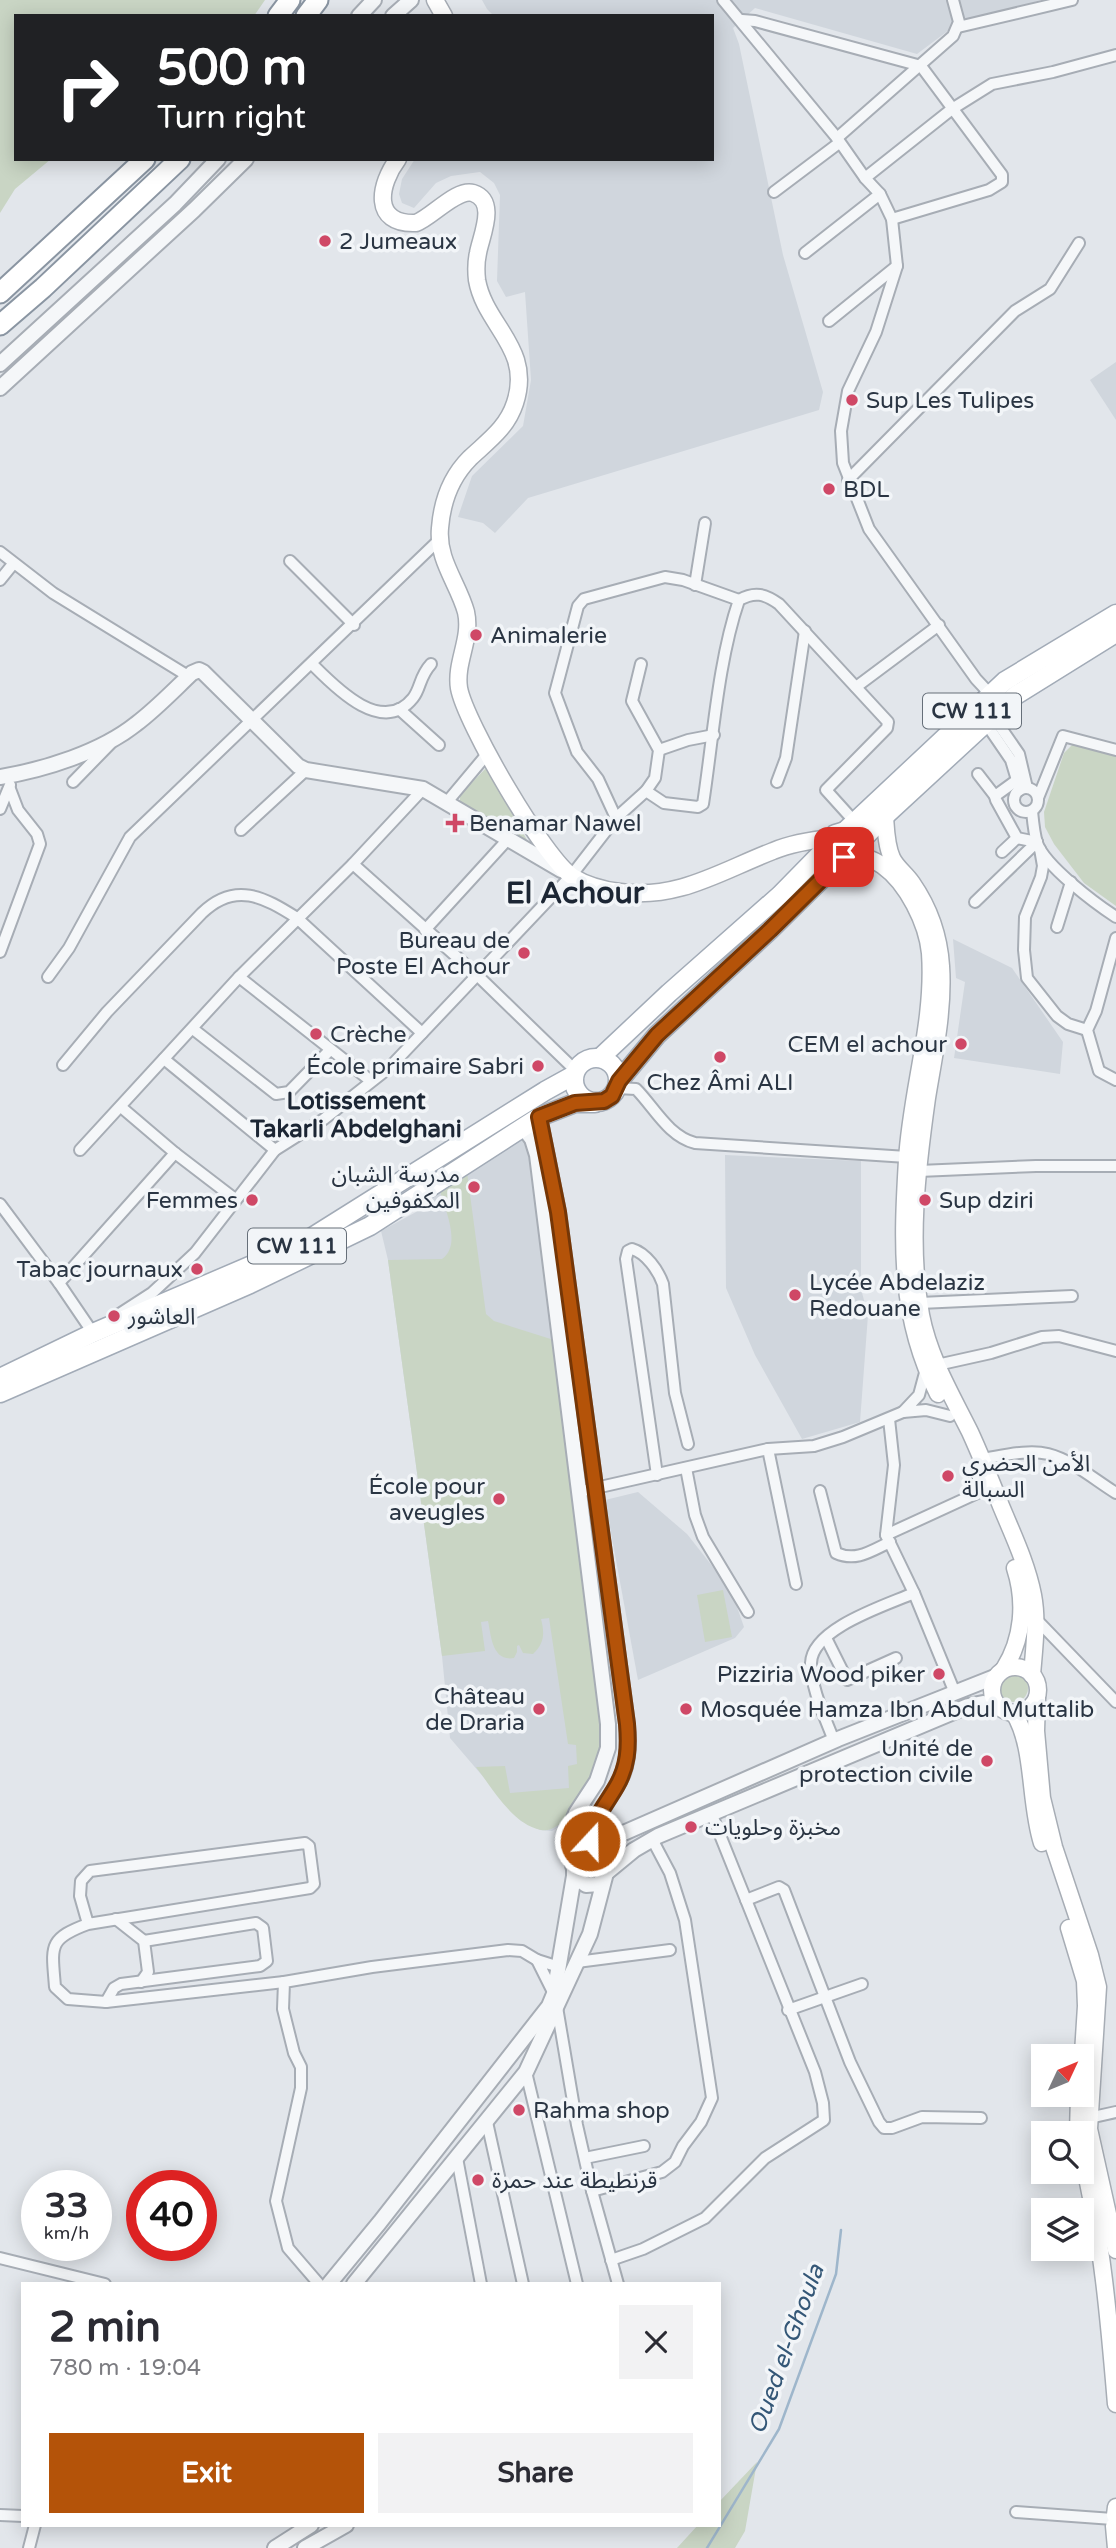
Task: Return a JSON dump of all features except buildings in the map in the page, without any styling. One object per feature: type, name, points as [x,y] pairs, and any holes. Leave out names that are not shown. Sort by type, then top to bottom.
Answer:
[{"type":"highway","points":[[0,293],[143,161]]},
{"type":"highway","points":[[0,325],[51,281],[178,161]]},
{"type":"main road","points":[[397,161],[387,175],[382,195],[387,212],[393,218],[416,223],[464,192],[475,193],[484,203],[486,218],[476,262],[478,288],[513,349],[517,365],[516,401],[500,431],[464,465],[451,484],[442,513],[439,540],[446,568],[462,601],[468,624],[468,635],[458,673],[459,690],[488,753],[531,827],[571,876],[619,892],[672,892],[775,850],[841,833],[854,835],[852,852]]},
{"type":"main road","name":"CW 111","points":[[601,1057],[780,895],[841,833],[990,694],[1033,663],[1116,614]]},
{"type":"main road","points":[[0,1393],[250,1284],[370,1226],[539,1117],[575,1103],[604,1101],[612,1096],[657,1035],[989,719],[1037,681],[1116,634]]},
{"type":"main road","points":[[885,817],[886,836],[893,861],[910,879],[933,920],[939,940],[941,966],[939,1024],[919,1171],[915,1237],[920,1303],[931,1367],[981,1459],[1025,1563],[1034,1598],[1032,1675]]},
{"type":"main road","points":[[852,852],[885,867],[901,884],[920,920],[928,946],[928,1012],[907,1157],[905,1276],[909,1316],[1011,1554],[1021,1597],[1018,1636],[1013,1655],[1000,1672],[992,1688],[992,1695],[1022,1727],[1025,1738],[1033,1809],[1084,1981],[1086,2006],[1084,2044]]},
{"type":"main road","points":[[595,1102],[579,1095],[576,1090],[575,1072],[583,1061],[601,1057],[615,1067],[618,1085]]},
{"type":"main road","name":"CW 111","points":[[0,1378],[93,1333],[301,1244],[575,1072]]},
{"type":"main road","points":[[1000,1672],[1019,1667],[1032,1675],[1038,1686],[1037,1731],[1042,1798],[1060,1870],[1090,1955],[1098,1987],[1088,2129],[1116,2250]]},
{"type":"main road","points":[[1006,1710],[1028,1709],[1037,1698]]},
{"type":"main road","points":[[1088,2184],[1104,2271],[1116,2404]]},
{"type":"main road","points":[[1115,2518],[1116,2548]]},
{"type":"street","points":[[361,14],[374,0]]},
{"type":"street","points":[[396,14],[411,0]]},
{"type":"street","points":[[723,0],[880,194],[892,219],[897,266],[876,332],[848,391],[842,415],[841,447],[848,480],[869,529],[976,679],[990,694]]},
{"type":"street","points":[[774,192],[838,140],[953,36],[958,27],[959,16],[953,0]]},
{"type":"street","points":[[958,27],[1072,0]]},
{"type":"street","points":[[741,20],[755,21],[921,65],[1002,175],[1002,182],[989,190],[892,219]]},
{"type":"street","points":[[865,178],[952,108],[992,84],[1116,55]]},
{"type":"street","points":[[0,364],[175,204],[216,161]]},
{"type":"street","points":[[0,388],[244,161]]},
{"type":"street","points":[[805,253],[880,194]]},
{"type":"street","points":[[848,480],[1015,311],[1050,289],[1079,243]]},
{"type":"street","points":[[829,321],[897,266]]},
{"type":"street","points":[[695,584],[705,523]]},
{"type":"street","points":[[48,977],[69,948],[130,837],[354,625],[439,540]]},
{"type":"street","points":[[0,552],[53,593],[188,676]]},
{"type":"street","points":[[290,561],[354,625]]},
{"type":"street","points":[[0,580],[13,564]]},
{"type":"street","points":[[617,818],[598,779],[577,752],[555,693],[578,606],[584,599],[665,577],[695,584],[739,600],[755,593],[768,596],[805,631],[889,725],[826,790],[841,833]]},
{"type":"street","points":[[646,791],[664,803],[701,806],[714,736],[719,688],[739,600]]},
{"type":"street","points":[[856,687],[939,625]]},
{"type":"street","points":[[777,782],[786,758],[805,631]]},
{"type":"street","points":[[312,664],[349,698],[361,706],[375,710],[399,709],[412,698],[422,674],[430,664]]},
{"type":"street","points":[[0,1205],[60,1283],[93,1333],[152,1293],[195,1253],[275,1150],[324,1119],[390,1067],[571,876],[617,818],[646,791],[655,778],[659,750],[632,701],[641,664]]},
{"type":"street","points":[[7,781],[116,738],[135,725],[196,670],[203,672],[290,760],[306,770],[423,789],[571,876]]},
{"type":"street","points":[[399,709],[439,745]]},
{"type":"street","points":[[989,719],[1021,786],[1034,792],[1038,798]]},
{"type":"street","points":[[659,750],[688,740],[714,736]]},
{"type":"street","points":[[1021,786],[1015,795],[1014,803],[1017,809],[1031,811],[1037,806],[1063,736],[1116,750]]},
{"type":"street","points":[[74,782],[116,738]]},
{"type":"street","points":[[447,802],[488,753]]},
{"type":"street","points":[[241,830],[306,770]]},
{"type":"street","points":[[978,774],[995,796],[1017,838],[1039,846],[1072,882],[1116,917]]},
{"type":"street","points":[[0,808],[7,781]]},
{"type":"street","points":[[0,952],[40,844],[37,834],[18,810],[7,781]]},
{"type":"street","points":[[995,796],[1021,786]]},
{"type":"street","points":[[80,1150],[239,977],[353,864],[423,789]]},
{"type":"street","points":[[1031,811],[1043,866],[1025,917],[1027,978],[1057,1016],[1068,1024],[1087,1030]]},
{"type":"street","points":[[425,930],[509,838]]},
{"type":"street","points":[[1003,852],[1017,838]]},
{"type":"street","points":[[975,902],[1039,846]]},
{"type":"street","points":[[353,864],[477,975],[575,1072]]},
{"type":"street","points":[[1057,927],[1072,882]]},
{"type":"street","points":[[63,1065],[107,1012],[215,900],[231,895],[253,896],[298,918],[422,1033]]},
{"type":"street","points":[[1116,938],[1096,1011],[1087,1030],[1099,1071],[1116,1080]]},
{"type":"street","points":[[239,977],[371,1081]]},
{"type":"street","points":[[193,1029],[276,1094],[289,1092],[330,1050]]},
{"type":"street","points":[[164,1059],[275,1150]]},
{"type":"street","points":[[618,1085],[635,1089],[665,1124],[683,1138],[695,1143],[907,1157]]},
{"type":"street","points":[[121,1107],[235,1199]]},
{"type":"street","points":[[539,1117],[558,1212],[629,1749],[622,1775],[594,1822],[590,1841],[593,1853]]},
{"type":"street","points":[[523,1127],[532,1139],[537,1155],[608,1724],[608,1748],[600,1774],[570,1828],[574,1871],[580,1883],[589,1886],[598,1884],[606,1873],[652,1839],[968,1706],[983,1703],[1006,1710]]},
{"type":"street","points":[[60,1283],[175,1153]]},
{"type":"street","points":[[919,1171],[1116,1166]]},
{"type":"street","points":[[657,1475],[626,1259],[628,1251],[632,1249],[643,1254],[663,1283],[675,1393],[688,1444]]},
{"type":"street","points":[[920,1303],[1072,1296]]},
{"type":"street","points":[[578,1492],[768,1450],[814,1446],[843,1437],[903,1412],[919,1395],[931,1367],[991,1353],[1042,1337],[1059,1336],[1116,1351]]},
{"type":"street","points":[[903,1412],[926,1410],[950,1416]]},
{"type":"street","points":[[889,1419],[894,1465],[888,1538],[955,1693]]},
{"type":"street","points":[[768,1450],[796,1584]]},
{"type":"street","points":[[981,1459],[1029,1453],[1047,1454],[1067,1462],[1116,1493]]},
{"type":"street","points":[[686,1468],[695,1515],[703,1537],[748,1612]]},
{"type":"street","points":[[820,1491],[836,1553],[848,1558],[861,1556],[888,1538],[984,1490]]},
{"type":"street","points":[[834,1741],[817,1695],[811,1662],[816,1648],[838,1627],[914,1593]]},
{"type":"street","points":[[1035,1617],[1116,1702]]},
{"type":"street","points":[[826,1638],[847,1680],[897,1658]]},
{"type":"street","points":[[593,1853],[603,1842],[1000,1672]]},
{"type":"street","points":[[611,2260],[643,2249],[705,2218],[765,2158],[824,2120],[824,2103],[819,2086],[712,1815]]},
{"type":"street","points":[[592,2191],[662,2172],[675,2162],[701,2122],[712,2098],[685,1920],[670,1873],[652,1839]]},
{"type":"street","points":[[88,1924],[80,1888],[81,1881],[90,1871],[305,1843],[309,1846],[314,1884],[310,1888],[88,1924],[65,1933],[57,1941],[52,1953],[55,1987],[68,1999],[106,2002],[284,1982],[372,1967],[508,1950],[523,1951],[537,1960],[559,1967]]},
{"type":"street","points":[[331,2282],[556,2000],[574,1871],[578,1857],[584,1853],[593,1853],[605,1862],[606,1873],[590,1934],[556,2000],[526,2071],[357,2282]]},
{"type":"street","points":[[746,1900],[779,1887],[784,1890],[850,2062],[879,2122],[884,2127],[892,2128],[922,2117],[981,2118]]},
{"type":"street","points":[[116,1919],[144,1941],[148,1972],[141,1982]]},
{"type":"street","points":[[106,2002],[114,1988],[121,1984],[260,1966],[267,1961],[263,1928],[256,1923],[144,1941]]},
{"type":"street","points":[[577,1962],[670,1950]]},
{"type":"street","points":[[537,1960],[556,2000],[592,2191],[617,2282]]},
{"type":"street","points":[[284,1982],[283,2008],[293,2053],[301,2067],[301,2088],[276,2201],[288,2248],[297,2262],[317,2282]]},
{"type":"street","points":[[788,2010],[862,1984]]},
{"type":"street","points":[[526,2071],[577,2282]]},
{"type":"street","points":[[1089,2118],[1116,2112]]},
{"type":"street","points":[[487,2122],[523,2282]]},
{"type":"street","points":[[585,2158],[644,2146]]},
{"type":"street","points":[[457,2158],[481,2282]]},
{"type":"street","points":[[0,2258],[95,2282]]},
{"type":"street","points":[[1016,2512],[1115,2518]]},
{"type":"street","points":[[0,2515],[21,2516]]},
{"type":"street","points":[[29,2548],[34,2527]]},
{"type":"street","points":[[275,2548],[308,2527]]},
{"type":"street","points":[[305,2548],[342,2527]]},
{"type":"shaded area","points":[[482,0],[1041,0],[966,22],[949,30],[917,54],[755,8],[733,28],[739,44],[783,255],[823,392],[819,410],[528,498],[495,533],[483,523],[458,517],[472,476],[523,426],[531,380],[525,292],[506,297],[497,281],[500,195],[494,183],[480,172],[451,176],[436,183],[414,208],[402,203],[399,194],[402,179],[414,161],[714,161],[714,14],[492,14]]},
{"type":"shaded area","points":[[1116,362],[1116,420],[1090,380]]},
{"type":"shaded area","points":[[953,939],[1012,968],[1063,1042],[1060,1074],[954,1058],[965,982],[956,978]]},
{"type":"shaded area","name":"École pour aveugles","points":[[520,1138],[531,1148],[605,1717],[559,1827],[552,1831],[540,1830],[521,1821],[450,1738],[442,1656],[388,1260],[381,1231],[416,1212],[440,1191]]},
{"type":"shaded area","name":"Lycée Abdelaziz Redouane","points":[[725,1155],[861,1161],[861,1289],[868,1315],[860,1422],[802,1439],[755,1355],[726,1288]]},
{"type":"shaded area","points":[[638,1492],[687,1534],[731,1590],[744,1627],[735,1638],[638,1680],[605,1500]]},
{"type":"green space","points":[[0,0],[265,0],[255,14],[14,14],[14,161],[49,161],[15,189],[0,213]]},
{"type":"green space","points":[[1073,744],[1116,755],[1116,906],[1084,883],[1054,844],[1045,827],[1044,812],[1064,753]]},
{"type":"green space","points":[[487,767],[528,842],[460,803],[460,795]]},
{"type":"green space","name":"École pour aveugles","points":[[467,1172],[486,1314],[494,1321],[557,1341],[605,1717],[601,1754],[590,1784],[568,1817],[550,1829],[541,1830],[521,1821],[504,1804],[476,1767],[505,1766],[510,1793],[569,1788],[568,1766],[577,1764],[576,1745],[568,1744],[549,1618],[541,1619],[543,1638],[533,1654],[523,1653],[519,1645],[514,1658],[501,1656],[494,1646],[488,1621],[481,1622],[485,1651],[442,1656],[388,1260],[442,1259],[448,1253],[451,1245],[450,1227],[440,1191]]},
{"type":"green space","points":[[723,1590],[732,1637],[705,1642],[697,1595]]},
{"type":"green space","points":[[1014,1674],[1024,1678],[1028,1688],[1024,1698],[1014,1702],[1004,1698],[1000,1688],[1004,1678]]},
{"type":"green space","points":[[757,2462],[745,2531],[735,2548],[677,2548],[696,2527],[721,2527],[721,2500]]},
{"type":"waterway","name":"Oued el-Ghoula","points":[[721,2525],[779,2429],[836,2274],[841,2230]]},
{"type":"waterway","name":"Oued el-Ghoula","points":[[707,2548],[720,2527]]},
{"type":"place","name":"2 Jumeaux","points":[[325,241]]},
{"type":"place","name":"Sup Les Tulipes","points":[[852,400]]},
{"type":"place","name":"BDL","points":[[829,489]]},
{"type":"place","name":"Animalerie","points":[[476,635]]},
{"type":"place","name":"Benamar Nawel","points":[[455,823]]},
{"type":"place","name":"Bureau de Poste El Achour","points":[[524,953]]},
{"type":"place","name":"Crèche","points":[[316,1034]]},
{"type":"place","name":"CEM el achour","points":[[961,1044]]},
{"type":"place","name":"Chez Âmi ALI","points":[[720,1057]]},
{"type":"place","name":"École primaire Sabri","points":[[538,1066]]},
{"type":"place","name":"مدرسة الشبان المكفوفين","points":[[474,1187]]},
{"type":"place","name":"Femmes","points":[[252,1200]]},
{"type":"place","name":"Sup dziri","points":[[925,1200]]},
{"type":"place","name":"Tabac journaux","points":[[197,1269]]},
{"type":"place","name":"Lycée Abdelaziz Redouane","points":[[795,1295]]},
{"type":"place","name":"العاشور","points":[[114,1316]]},
{"type":"place","name":"الأمن الحضري السبالة","points":[[948,1476]]},
{"type":"place","name":"École pour aveugles","points":[[499,1499]]},
{"type":"place","name":"Pizziria Wood piker","points":[[939,1674]]},
{"type":"place","name":"Château de Draria","points":[[539,1709]]},
{"type":"place","name":"Mosquée Hamza Ibn Abdul Muttalib","points":[[686,1709]]},
{"type":"place","name":"Unité de protection civile","points":[[987,1761]]},
{"type":"place","name":"مخبزة وحلويات","points":[[691,1827]]},
{"type":"place","name":"Rahma shop","points":[[519,2110]]},
{"type":"place","name":"قرنطيطة عند حمرة","points":[[478,2180]]},
{"type":"district","name":"El Achour","points":[[575,893]]},
{"type":"district","name":"Lotissement Takarli Abdelghani","points":[[356,1115]]},
{"type":"route","points":[[590,1841],[594,1822],[616,1788],[629,1749],[558,1212],[539,1117],[575,1103],[604,1101],[612,1096],[619,1081],[657,1035],[844,857]]}]
